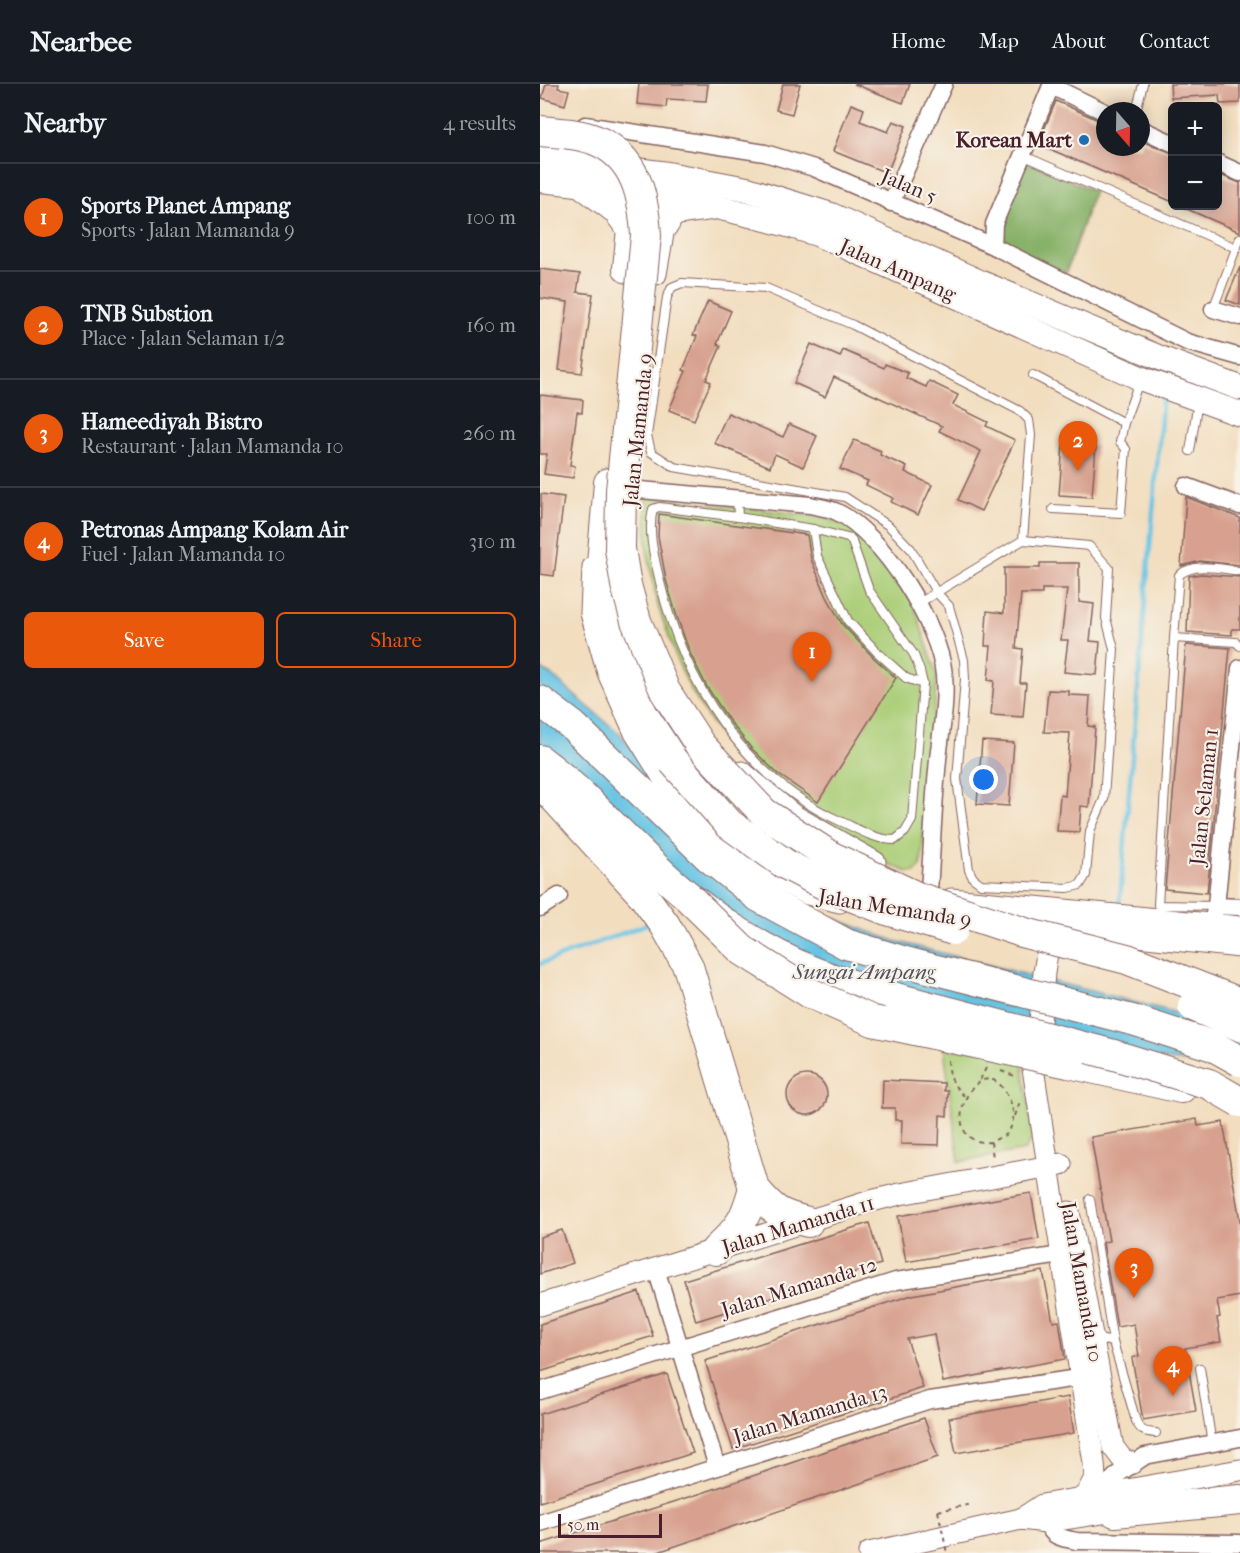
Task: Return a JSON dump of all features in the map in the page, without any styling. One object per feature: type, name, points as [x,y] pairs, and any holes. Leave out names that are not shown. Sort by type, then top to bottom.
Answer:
[{"type":"highway","points":[[540,131],[573,134],[594,140],[610,148],[633,173],[644,205],[646,236],[621,490],[620,549],[626,585],[636,621],[665,691],[700,745],[764,813],[832,857],[917,897],[1025,933],[1127,959],[1240,1003]]},
{"type":"highway","points":[[584,184],[617,209],[632,228],[619,480],[602,564],[616,648],[643,715],[673,761],[729,824],[785,864],[831,888],[887,910],[1131,982],[1240,1026]]},
{"type":"highway","points":[[632,228],[642,219],[652,217],[665,222]]},
{"type":"highway","points":[[540,701],[573,726],[717,863],[759,897],[846,944],[909,963],[1136,1021],[1213,1046],[1240,1061]]},
{"type":"highway","points":[[540,760],[564,778],[688,897],[755,942],[810,970],[896,998],[1114,1054],[1209,1084],[1240,1102]]},
{"type":"highway","points":[[540,782],[643,895],[665,926],[688,966],[754,1188],[770,1208],[784,1216],[808,1222]]},
{"type":"highway","points":[[716,1250],[738,1230],[748,1211],[754,1188]]},
{"type":"highway","points":[[1099,1501],[1240,1500]]},
{"type":"main road","name":"Jalan Ampang","points":[[540,158],[690,178],[747,189],[831,215],[984,284],[1165,360],[1240,388]]},
{"type":"main road","name":"Jalan Ampang","points":[[540,180],[666,195],[769,218],[817,234],[1140,378],[1240,414]]},
{"type":"street","points":[[891,203],[944,84]]},
{"type":"street","points":[[993,246],[994,224],[1052,85],[1096,107]]},
{"type":"street","name":"Jalan 5","points":[[540,119],[765,153],[814,168],[993,246],[1187,342],[1240,357]]},
{"type":"street","points":[[1150,133],[1168,141]]},
{"type":"street","points":[[1222,165],[1240,172]]},
{"type":"street","points":[[665,222],[678,214],[723,208]]},
{"type":"street","name":"Jalan Mamanda 9","points":[[665,222],[619,480],[629,513],[637,578],[653,632],[672,675],[704,726],[745,776],[793,815],[854,851],[929,890]]},
{"type":"street","points":[[1213,309],[1240,317]]},
{"type":"street","points":[[619,480],[737,502],[810,505],[836,512],[859,527],[877,544],[919,603],[942,661],[945,690],[936,773],[929,890],[939,911],[951,921]]},
{"type":"street","name":"Jalan Memanda 9","points":[[619,480],[594,548],[591,614],[608,673],[635,733],[670,789],[712,834],[762,871],[808,894],[829,900],[951,921],[1002,923],[1052,917],[1213,916],[1240,927]]},
{"type":"street","points":[[1186,486],[1240,506]]},
{"type":"street","name":"Jalan Selaman 1","points":[[1213,916],[1240,668]]},
{"type":"street","points":[[829,900],[847,891],[858,879],[859,865],[854,851]]},
{"type":"street","name":"Jalan Memanda 9","points":[[929,890],[951,899],[1240,947]]},
{"type":"street","points":[[540,908],[559,896]]},
{"type":"street","points":[[1213,916],[1240,907]]},
{"type":"street","name":"Jalan Mamanda 10","points":[[1052,917],[1044,969],[1038,1043],[1045,1060],[1054,1165],[1090,1376],[1095,1478],[1091,1490],[1099,1501]]},
{"type":"street","points":[[1002,923],[1019,933],[1034,947],[1044,969]]},
{"type":"street","name":"Jalan Mamanda 11","points":[[540,1305],[900,1194],[1054,1165]]},
{"type":"street","name":"Jalan Mamanda 10","points":[[1069,1254],[1103,1340],[1090,1376],[1113,1447],[1123,1460],[1132,1463]]},
{"type":"street","name":"Jalan Mamanda 12","points":[[540,1391],[896,1281],[1069,1254]]},
{"type":"street","points":[[656,1269],[717,1467]]},
{"type":"street","name":"Jalan Mamanda 13","points":[[540,1523],[930,1400],[1090,1376]]},
{"type":"street","points":[[1099,1501],[1118,1474],[1132,1463],[1153,1454],[1240,1438]]},
{"type":"street","points":[[869,1553],[1240,1470]]},
{"type":"street","points":[[1044,1514],[1099,1501],[1240,1486]]},
{"type":"street","points":[[1044,1514],[1048,1529],[1054,1535],[1077,1541],[1132,1547],[1240,1544]]},
{"type":"lane","points":[[1138,102],[1143,84]]},
{"type":"lane","points":[[1022,155],[1236,248]]},
{"type":"lane","points":[[1213,309],[1240,238]]},
{"type":"lane","points":[[919,603],[936,592],[1023,540],[1089,546],[1109,568],[1106,618],[1114,649],[1104,799],[1090,831],[1086,875],[1080,885],[1068,888],[981,884],[973,878],[969,870],[957,779],[965,679],[964,660],[949,606],[936,592],[911,549],[889,526],[846,497],[674,467],[651,452],[647,435],[666,297],[672,287],[682,283],[766,288],[854,325],[1020,411],[1029,420],[1030,435],[1023,540]]},
{"type":"lane","points":[[1033,375],[1124,423]]},
{"type":"lane","points":[[1053,509],[1121,513],[1126,449],[1120,442],[1124,423],[1140,378]]},
{"type":"lane","points":[[1190,451],[1199,398]]},
{"type":"lane","points":[[737,502],[738,517]]},
{"type":"lane","points":[[659,507],[813,529],[851,539],[869,590],[914,654],[922,684],[912,820],[905,832],[895,840],[881,840],[824,813],[757,764],[734,739],[694,678],[673,629],[657,571],[652,542],[652,514],[653,509],[659,507]]},
{"type":"lane","points":[[813,529],[817,556],[848,621],[906,678],[922,684]]},
{"type":"lane","points":[[1213,916],[1158,905],[1174,638],[1179,575],[1187,570],[1198,568],[1240,571]]},
{"type":"lane","points":[[1174,638],[1236,642],[1240,646]]},
{"type":"lane","points":[[916,772],[936,773]]},
{"type":"lane","points":[[1090,1199],[1103,1340],[1139,1429],[1156,1434]]},
{"type":"lane","points":[[1200,1368],[1212,1444]]},
{"type":"path","points":[[947,1057],[953,1085],[967,1098]]},
{"type":"path","points":[[989,1062],[960,1112],[962,1125],[977,1141],[991,1142],[1008,1134],[1021,1091]]},
{"type":"path","points":[[995,1068],[1002,1073],[1021,1077]]},
{"type":"path","points":[[980,1080],[989,1079],[1004,1089],[1009,1097],[1014,1118]]},
{"type":"path","points":[[991,1142],[995,1176]]},
{"type":"path","points":[[947,1553],[938,1511],[972,1504]]},
{"type":"green space","points":[[1027,161],[1094,191],[1066,273],[1007,246],[1001,219]]},
{"type":"green space","points":[[646,497],[816,516],[845,525],[869,543],[912,600],[937,675],[921,865],[917,870],[908,872],[874,858],[762,785],[708,718],[677,660],[658,606],[647,550]]},
{"type":"green space","points":[[944,1049],[1021,1050],[1033,1137],[1025,1150],[959,1162]]},
{"type":"water","name":"Sungai Ampang","points":[[540,668],[620,734],[698,831],[760,886],[814,911],[894,941],[1173,1012],[1240,1037],[1240,1070],[1134,1055],[795,984],[540,751]]},
{"type":"building","points":[[546,84],[559,84],[558,88],[569,90],[565,105],[542,98]]},
{"type":"building","points":[[639,84],[708,84],[706,101],[667,99],[666,107],[637,104]]},
{"type":"building","points":[[783,84],[800,84],[792,114],[776,110]]},
{"type":"building","points":[[854,84],[910,84],[903,103]]},
{"type":"building","points":[[1170,84],[1240,84],[1240,103],[1222,104],[1219,95],[1171,98]]},
{"type":"building","points":[[1056,101],[1096,119],[1096,156],[1150,156],[1150,144],[1168,151],[1168,200],[1038,144]]},
{"type":"building","points":[[851,104],[864,109],[860,121],[888,132],[893,121],[906,126],[887,173],[833,151]]},
{"type":"building","points":[[1222,176],[1240,183],[1240,232],[1189,210],[1222,210]]},
{"type":"building","points":[[1240,267],[1240,305],[1226,300]]},
{"type":"building","points":[[540,269],[580,274],[577,292],[593,294],[582,373],[559,370],[568,302],[540,298]]},
{"type":"building","points":[[708,301],[731,311],[717,344],[721,346],[706,380],[711,382],[694,420],[669,410],[686,371],[683,370],[697,336],[693,335]]},
{"type":"building","points":[[811,344],[840,357],[843,350],[884,368],[885,364],[908,373],[906,378],[926,387],[929,381],[958,395],[953,405],[988,422],[986,426],[1015,440],[981,511],[958,500],[981,451],[939,431],[942,426],[834,377],[825,397],[794,383]]},
{"type":"building","points":[[540,395],[583,400],[582,413],[577,412],[570,465],[575,466],[573,478],[544,474],[547,454],[540,454]]},
{"type":"building","points":[[728,413],[783,437],[789,424],[817,436],[803,467],[775,454],[770,467],[714,443]]},
{"type":"building","points":[[854,440],[881,451],[880,455],[907,467],[905,472],[932,485],[918,515],[891,502],[893,498],[866,485],[868,481],[840,469]]},
{"type":"building","points":[[1063,444],[1096,446],[1092,497],[1059,495]]},
{"type":"building","points":[[541,494],[564,497],[554,576],[540,574]]},
{"type":"building","points":[[1186,497],[1240,518],[1240,565],[1200,561],[1181,566]]},
{"type":"building","points":[[659,514],[807,535],[811,559],[827,597],[842,624],[896,678],[818,802],[778,774],[751,748],[707,687],[690,653],[666,580],[658,536]]},
{"type":"building","points":[[1040,563],[1079,563],[1079,602],[1094,604],[1090,641],[1100,642],[1097,675],[1064,672],[1068,640],[1061,640],[1067,589],[1042,589],[1042,594],[1021,594],[1016,648],[1023,649],[1020,683],[1026,683],[1023,717],[991,715],[994,681],[988,680],[991,646],[985,646],[987,611],[1004,613],[1004,568],[1040,568]]},
{"type":"building","points":[[1201,574],[1240,577],[1240,629],[1232,629],[1232,635],[1187,632],[1189,576]]},
{"type":"building","points":[[1186,645],[1230,648],[1207,893],[1165,889]]},
{"type":"building","points":[[1048,690],[1069,691],[1069,695],[1090,696],[1088,726],[1095,727],[1089,807],[1081,806],[1079,832],[1057,831],[1060,795],[1065,796],[1070,733],[1044,732]]},
{"type":"building","points":[[982,741],[1014,743],[1009,806],[977,804]]},
{"type":"building","points":[[807,1075],[821,1081],[827,1095],[821,1109],[807,1115],[793,1109],[787,1095],[793,1081]]},
{"type":"building","points":[[883,1080],[944,1083],[944,1091],[948,1091],[947,1116],[940,1115],[939,1145],[901,1144],[902,1120],[895,1120],[895,1108],[882,1108]]},
{"type":"building","points":[[1197,1119],[1198,1126],[1223,1122],[1240,1221],[1240,1296],[1217,1300],[1221,1342],[1185,1348],[1196,1411],[1143,1420],[1132,1358],[1139,1356],[1134,1324],[1117,1327],[1103,1242],[1109,1241],[1091,1137]]},
{"type":"building","points":[[1031,1193],[1039,1239],[906,1262],[898,1216]]},
{"type":"building","points":[[869,1223],[881,1264],[696,1321],[684,1280]]},
{"type":"building","points":[[562,1230],[573,1263],[540,1274],[540,1237]]},
{"type":"building","points":[[1043,1271],[1053,1322],[1059,1321],[1065,1359],[943,1382],[934,1334],[907,1339],[923,1388],[733,1449],[705,1361],[912,1295]]},
{"type":"building","points":[[639,1292],[653,1336],[540,1372],[540,1324]]},
{"type":"building","points":[[667,1374],[693,1453],[540,1502],[540,1414]]},
{"type":"building","points":[[1068,1397],[1074,1433],[956,1453],[949,1418]]},
{"type":"building","points":[[924,1418],[938,1457],[655,1553],[540,1553],[540,1544],[699,1494]]},
{"type":"waterway","points":[[1119,910],[1163,395]]},
{"type":"waterway","points":[[540,964],[650,923]]},
{"type":"place","name":"Korean Mart","points":[[1084,140]]},
{"type":"place","name":"TNB Substion","points":[[1078,471]]},
{"type":"place","name":"Sports Planet Ampang","points":[[812,682]]},
{"type":"place","name":"Hameediyah Bistro","points":[[1134,1298]]},
{"type":"place","name":"Petronas Ampang Kolam Air","points":[[1173,1396]]}]
